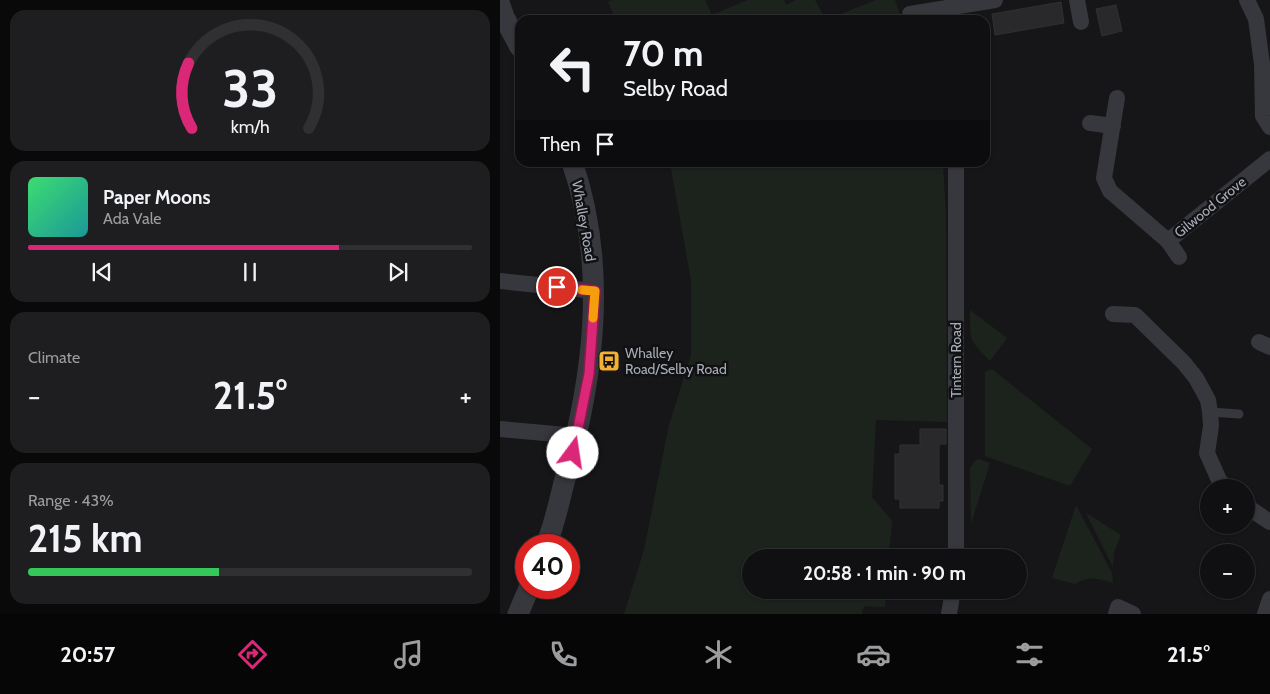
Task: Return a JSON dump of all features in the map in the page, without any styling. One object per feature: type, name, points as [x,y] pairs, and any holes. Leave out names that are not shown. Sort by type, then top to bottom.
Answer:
[{"type":"street","points":[[908,11],[994,0]]},
{"type":"street","points":[[1077,0],[1081,22]]},
{"type":"street","points":[[1247,0],[1256,19],[1266,64],[1264,116],[1270,127]]},
{"type":"street","points":[[500,5],[515,38]]},
{"type":"street","name":"Gilwood Grove","points":[[1117,98],[1104,178],[1110,191],[1168,241],[1270,159]]},
{"type":"street","points":[[1090,123],[1113,126]]},
{"type":"street","name":"Whalley Road","points":[[549,534],[578,436],[589,374],[595,291],[590,235],[574,167]]},
{"type":"street","name":"Tintern Road","points":[[956,167],[956,549]]},
{"type":"street","points":[[1168,241],[1179,258]]},
{"type":"street","points":[[500,281],[595,291]]},
{"type":"street","points":[[1113,314],[1135,315],[1184,363],[1196,378],[1208,400],[1211,426],[1207,453],[1219,479]]},
{"type":"street","points":[[500,428],[578,436]]},
{"type":"street","points":[[1255,512],[1270,522]]},
{"type":"street","points":[[518,614],[524,599]]},
{"type":"street","points":[[949,614],[952,599]]},
{"type":"street","points":[[1265,614],[1270,599]]},
{"type":"street","points":[[1116,614],[1118,607],[1132,614]]},
{"type":"lane","points":[[1210,412],[1239,414]]},
{"type":"shaded area","points":[[612,0],[705,0],[712,15],[614,15],[608,2]]},
{"type":"shaded area","points":[[747,0],[784,0],[786,5],[796,0],[815,0],[823,15],[712,15]]},
{"type":"shaded area","points":[[876,0],[895,0],[900,15],[838,15]]},
{"type":"shaded area","points":[[671,167],[943,167],[946,215],[947,422],[876,420],[872,497],[892,521],[890,549],[742,549],[742,599],[886,599],[885,607],[864,606],[862,614],[624,614],[644,550],[669,425],[691,355],[691,280]]},
{"type":"shaded area","points":[[970,310],[1007,338],[990,361],[974,343],[972,338]]},
{"type":"shaded area","points":[[992,369],[1092,449],[1070,486],[985,456],[985,372]]},
{"type":"shaded area","points":[[979,459],[990,463],[971,524],[970,468]]},
{"type":"shaded area","points":[[1076,505],[1112,573],[1113,583],[1098,579],[1085,579],[1075,584],[1052,578]]},
{"type":"shaded area","points":[[1086,513],[1121,535],[1114,552],[1113,567]]},
{"type":"building","points":[[1061,2],[1064,23],[995,35],[992,14]]},
{"type":"building","points":[[1116,5],[1122,31],[1102,36],[1096,9]]},
{"type":"building","points":[[920,429],[946,429],[946,444],[939,444],[939,485],[943,485],[943,501],[939,501],[939,508],[900,508],[900,499],[895,499],[895,454],[900,454],[900,445],[920,445]]},
{"type":"slow traffic","points":[[582,290],[595,291],[593,318]]},
{"type":"place","name":"Whalley Road/Selby Road","points":[[609,361]]},
{"type":"route","points":[[557,287],[595,291],[589,374],[578,436],[573,453]]}]
